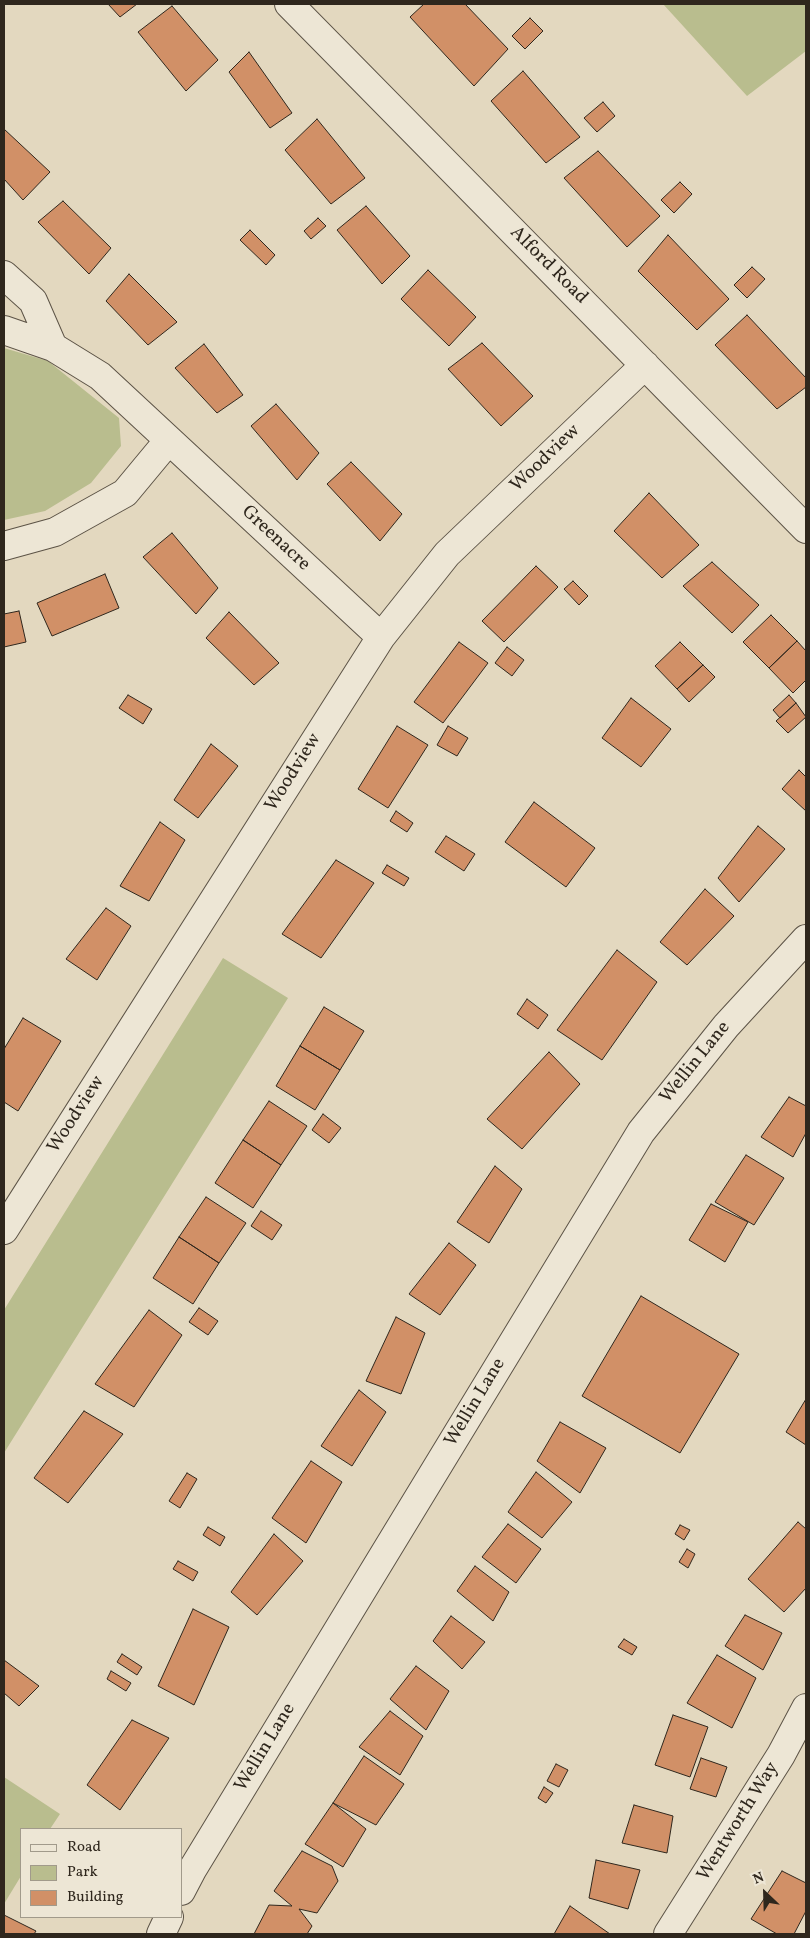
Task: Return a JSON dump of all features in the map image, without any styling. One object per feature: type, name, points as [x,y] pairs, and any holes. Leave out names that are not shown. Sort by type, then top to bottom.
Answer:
[{"type":"street","name":"Alford Road","points":[[290,4],[806,529]]},
{"type":"street","points":[[4,275],[33,302],[53,347]]},
{"type":"street","name":"Greenacre","points":[[4,330],[53,347],[100,376],[381,637]]},
{"type":"street","name":"Woodview","points":[[4,1230],[12,1197],[381,637],[447,554],[645,365]]},
{"type":"street","points":[[4,546],[55,532],[125,493],[169,440]]},
{"type":"street","name":"Wellin Lane","points":[[182,1890],[197,1861],[641,1132],[726,1026],[806,939]]},
{"type":"street","name":"Wentworth Way","points":[[668,1934],[781,1755],[806,1708]]},
{"type":"street","points":[[161,1934],[169,1918]]},
{"type":"green space","points":[[663,4],[806,4],[806,51],[747,96]]},
{"type":"green space","points":[[4,348],[48,361],[119,418],[121,446],[91,483],[45,511],[4,520]]},
{"type":"green space","points":[[223,958],[288,998],[4,1453],[4,1310]]},
{"type":"green space","points":[[4,1777],[60,1814],[51,1828],[20,1828],[20,1878],[4,1904]]},
{"type":"building","points":[[108,4],[137,4],[120,17]]},
{"type":"building","points":[[424,4],[465,4],[508,49],[474,86],[410,17]]},
{"type":"building","points":[[172,6],[218,60],[186,91],[138,32]]},
{"type":"building","points":[[530,18],[543,31],[525,49],[512,36]]},
{"type":"building","points":[[249,52],[292,113],[270,128],[229,72]]},
{"type":"building","points":[[523,71],[580,137],[546,163],[491,101]]},
{"type":"building","points":[[603,102],[615,116],[597,132],[584,118]]},
{"type":"building","points":[[317,119],[365,178],[331,204],[285,150]]},
{"type":"building","points":[[4,129],[50,172],[23,200],[4,179]]},
{"type":"building","points":[[598,151],[660,216],[627,247],[564,178]]},
{"type":"building","points":[[680,182],[692,194],[674,213],[661,200]]},
{"type":"building","points":[[63,201],[111,248],[89,274],[38,222]]},
{"type":"building","points":[[366,206],[410,256],[382,284],[337,230]]},
{"type":"building","points":[[318,218],[326,226],[311,239],[304,231]]},
{"type":"building","points":[[250,230],[275,255],[266,265],[240,240]]},
{"type":"building","points":[[668,235],[729,299],[697,330],[638,271]]},
{"type":"building","points":[[752,267],[765,279],[747,298],[734,285]]},
{"type":"building","points":[[428,270],[476,317],[449,346],[401,299]]},
{"type":"building","points":[[129,274],[177,322],[148,345],[106,301]]},
{"type":"building","points":[[747,315],[806,378],[806,387],[777,409],[715,345]]},
{"type":"building","points":[[482,343],[533,396],[501,426],[448,369]]},
{"type":"building","points":[[204,344],[243,395],[217,413],[175,368]]},
{"type":"building","points":[[276,404],[319,453],[297,480],[251,426]]},
{"type":"building","points":[[351,462],[402,514],[380,541],[327,484]]},
{"type":"building","points":[[649,493],[699,545],[662,578],[614,531]]},
{"type":"building","points":[[172,533],[218,588],[196,614],[143,557]]},
{"type":"building","points":[[712,562],[759,605],[732,633],[683,586]]},
{"type":"building","points":[[536,566],[558,587],[504,642],[482,621]]},
{"type":"building","points":[[105,574],[119,608],[52,636],[37,603]]},
{"type":"building","points":[[573,581],[588,596],[579,605],[564,589]]},
{"type":"building","points":[[19,611],[26,642],[4,647],[4,614]]},
{"type":"building","points":[[229,612],[279,663],[254,685],[206,638]]},
{"type":"building","points":[[771,615],[797,641],[769,668],[743,642]]},
{"type":"building","points":[[797,641],[806,651],[806,680],[793,693],[769,668]]},
{"type":"building","points":[[459,642],[488,663],[443,723],[414,702]]},
{"type":"building","points":[[680,642],[703,665],[677,689],[655,666]]},
{"type":"building","points":[[507,647],[524,660],[512,676],[495,663]]},
{"type":"building","points":[[703,665],[715,677],[689,702],[677,689]]},
{"type":"building","points":[[128,695],[152,709],[143,724],[119,708]]},
{"type":"building","points":[[789,695],[796,703],[780,718],[773,710]]},
{"type":"building","points":[[631,698],[671,729],[641,767],[602,738]]},
{"type":"building","points":[[796,703],[806,717],[788,733],[776,721]]},
{"type":"building","points":[[397,726],[428,745],[388,808],[358,789]]},
{"type":"building","points":[[448,726],[468,738],[457,756],[437,745]]},
{"type":"building","points":[[211,744],[238,766],[198,818],[174,800]]},
{"type":"building","points":[[799,770],[806,777],[806,811],[782,789]]},
{"type":"building","points":[[534,802],[595,848],[566,887],[505,842]]},
{"type":"building","points":[[396,811],[413,823],[407,832],[390,821]]},
{"type":"building","points":[[160,822],[185,840],[149,901],[120,886]]},
{"type":"building","points":[[758,826],[785,849],[739,902],[718,878]]},
{"type":"building","points":[[446,836],[475,854],[464,871],[435,852]]},
{"type":"building","points":[[336,860],[374,883],[321,958],[282,934]]},
{"type":"building","points":[[387,865],[409,878],[404,886],[382,873]]},
{"type":"building","points":[[705,889],[734,916],[687,965],[660,942]]},
{"type":"building","points":[[106,908],[131,926],[97,980],[66,959]]},
{"type":"building","points":[[617,950],[657,982],[602,1060],[557,1030]]},
{"type":"building","points":[[527,999],[548,1015],[538,1029],[517,1014]]},
{"type":"building","points":[[324,1007],[364,1031],[340,1070],[300,1046]]},
{"type":"building","points":[[23,1018],[61,1041],[18,1111],[4,1102],[4,1049]]},
{"type":"building","points":[[300,1046],[340,1070],[315,1110],[276,1086]]},
{"type":"building","points":[[549,1052],[580,1084],[522,1149],[487,1119]]},
{"type":"building","points":[[789,1097],[806,1106],[806,1133],[793,1157],[761,1137]]},
{"type":"building","points":[[269,1101],[307,1126],[281,1165],[243,1140]]},
{"type":"building","points":[[323,1114],[341,1128],[329,1143],[312,1130]]},
{"type":"building","points":[[243,1140],[281,1165],[253,1208],[215,1183]]},
{"type":"building","points":[[746,1155],[784,1178],[754,1225],[715,1202]]},
{"type":"building","points":[[495,1166],[522,1189],[489,1243],[457,1222]]},
{"type":"building","points":[[206,1197],[246,1223],[219,1263],[179,1237]]},
{"type":"building","points":[[711,1204],[748,1222],[725,1262],[689,1240]]},
{"type":"building","points":[[261,1211],[282,1225],[272,1240],[251,1226]]},
{"type":"building","points":[[179,1237],[219,1263],[193,1304],[153,1278]]},
{"type":"building","points":[[449,1243],[476,1265],[440,1315],[409,1294]]},
{"type":"building","points":[[641,1296],[739,1354],[680,1453],[582,1396]]},
{"type":"building","points":[[199,1308],[218,1321],[208,1335],[189,1322]]},
{"type":"building","points":[[149,1310],[182,1335],[134,1407],[95,1384]]},
{"type":"building","points":[[396,1317],[425,1333],[401,1394],[366,1381]]},
{"type":"building","points":[[359,1390],[386,1412],[352,1466],[321,1446]]},
{"type":"building","points":[[806,1399],[806,1445],[786,1432]]},
{"type":"building","points":[[84,1411],[123,1434],[68,1503],[34,1478]]},
{"type":"building","points":[[560,1422],[606,1448],[580,1493],[537,1461]]},
{"type":"building","points":[[311,1461],[342,1482],[306,1543],[272,1518]]},
{"type":"building","points":[[536,1472],[572,1502],[542,1538],[508,1512]]},
{"type":"building","points":[[187,1473],[197,1479],[180,1508],[169,1501]]},
{"type":"building","points":[[798,1522],[806,1529],[806,1588],[784,1612],[748,1579]]},
{"type":"building","points":[[508,1524],[541,1549],[516,1583],[482,1557]]},
{"type":"building","points":[[680,1525],[690,1530],[684,1540],[675,1534]]},
{"type":"building","points":[[208,1527],[225,1537],[220,1546],[203,1535]]},
{"type":"building","points":[[274,1534],[303,1561],[257,1615],[231,1592]]},
{"type":"building","points":[[687,1549],[695,1554],[688,1568],[679,1562]]},
{"type":"building","points":[[178,1561],[198,1572],[193,1581],[173,1569]]},
{"type":"building","points":[[475,1566],[509,1592],[493,1621],[457,1591]]},
{"type":"building","points":[[193,1609],[229,1627],[194,1705],[158,1686]]},
{"type":"building","points":[[745,1615],[782,1633],[763,1670],[725,1646]]},
{"type":"building","points":[[451,1616],[485,1642],[462,1669],[433,1641]]},
{"type":"building","points":[[624,1639],[637,1647],[632,1655],[618,1647]]},
{"type":"building","points":[[122,1654],[142,1667],[137,1675],[117,1662]]},
{"type":"building","points":[[717,1655],[756,1678],[732,1728],[687,1703]]},
{"type":"building","points":[[4,1660],[39,1686],[19,1706],[4,1693]]},
{"type":"building","points":[[416,1666],[449,1691],[426,1730],[390,1699]]},
{"type":"building","points":[[111,1671],[131,1683],[126,1691],[107,1679]]},
{"type":"building","points":[[390,1711],[423,1736],[400,1775],[359,1747]]},
{"type":"building","points":[[673,1715],[708,1727],[690,1777],[655,1765]]},
{"type":"building","points":[[132,1720],[169,1738],[120,1810],[87,1785]]},
{"type":"building","points":[[364,1756],[404,1784],[376,1825],[333,1803]]},
{"type":"building","points":[[701,1758],[727,1767],[716,1797],[690,1789]]},
{"type":"building","points":[[556,1764],[568,1770],[559,1787],[547,1781]]},
{"type":"building","points":[[544,1787],[553,1793],[546,1803],[538,1798]]},
{"type":"building","points":[[333,1803],[366,1829],[343,1867],[305,1844]]},
{"type":"building","points":[[634,1805],[673,1816],[667,1853],[622,1843]]},
{"type":"building","points":[[302,1851],[332,1866],[338,1881],[317,1913],[299,1909],[312,1926],[307,1934],[254,1934],[269,1905],[292,1906],[274,1891]]},
{"type":"building","points":[[596,1860],[640,1870],[628,1909],[589,1898]]},
{"type":"building","points":[[782,1871],[806,1883],[806,1911],[794,1934],[777,1934],[751,1919]]},
{"type":"building","points":[[570,1906],[610,1934],[554,1934]]},
{"type":"building","points":[[4,1915],[36,1931],[34,1934],[4,1934]]}]
